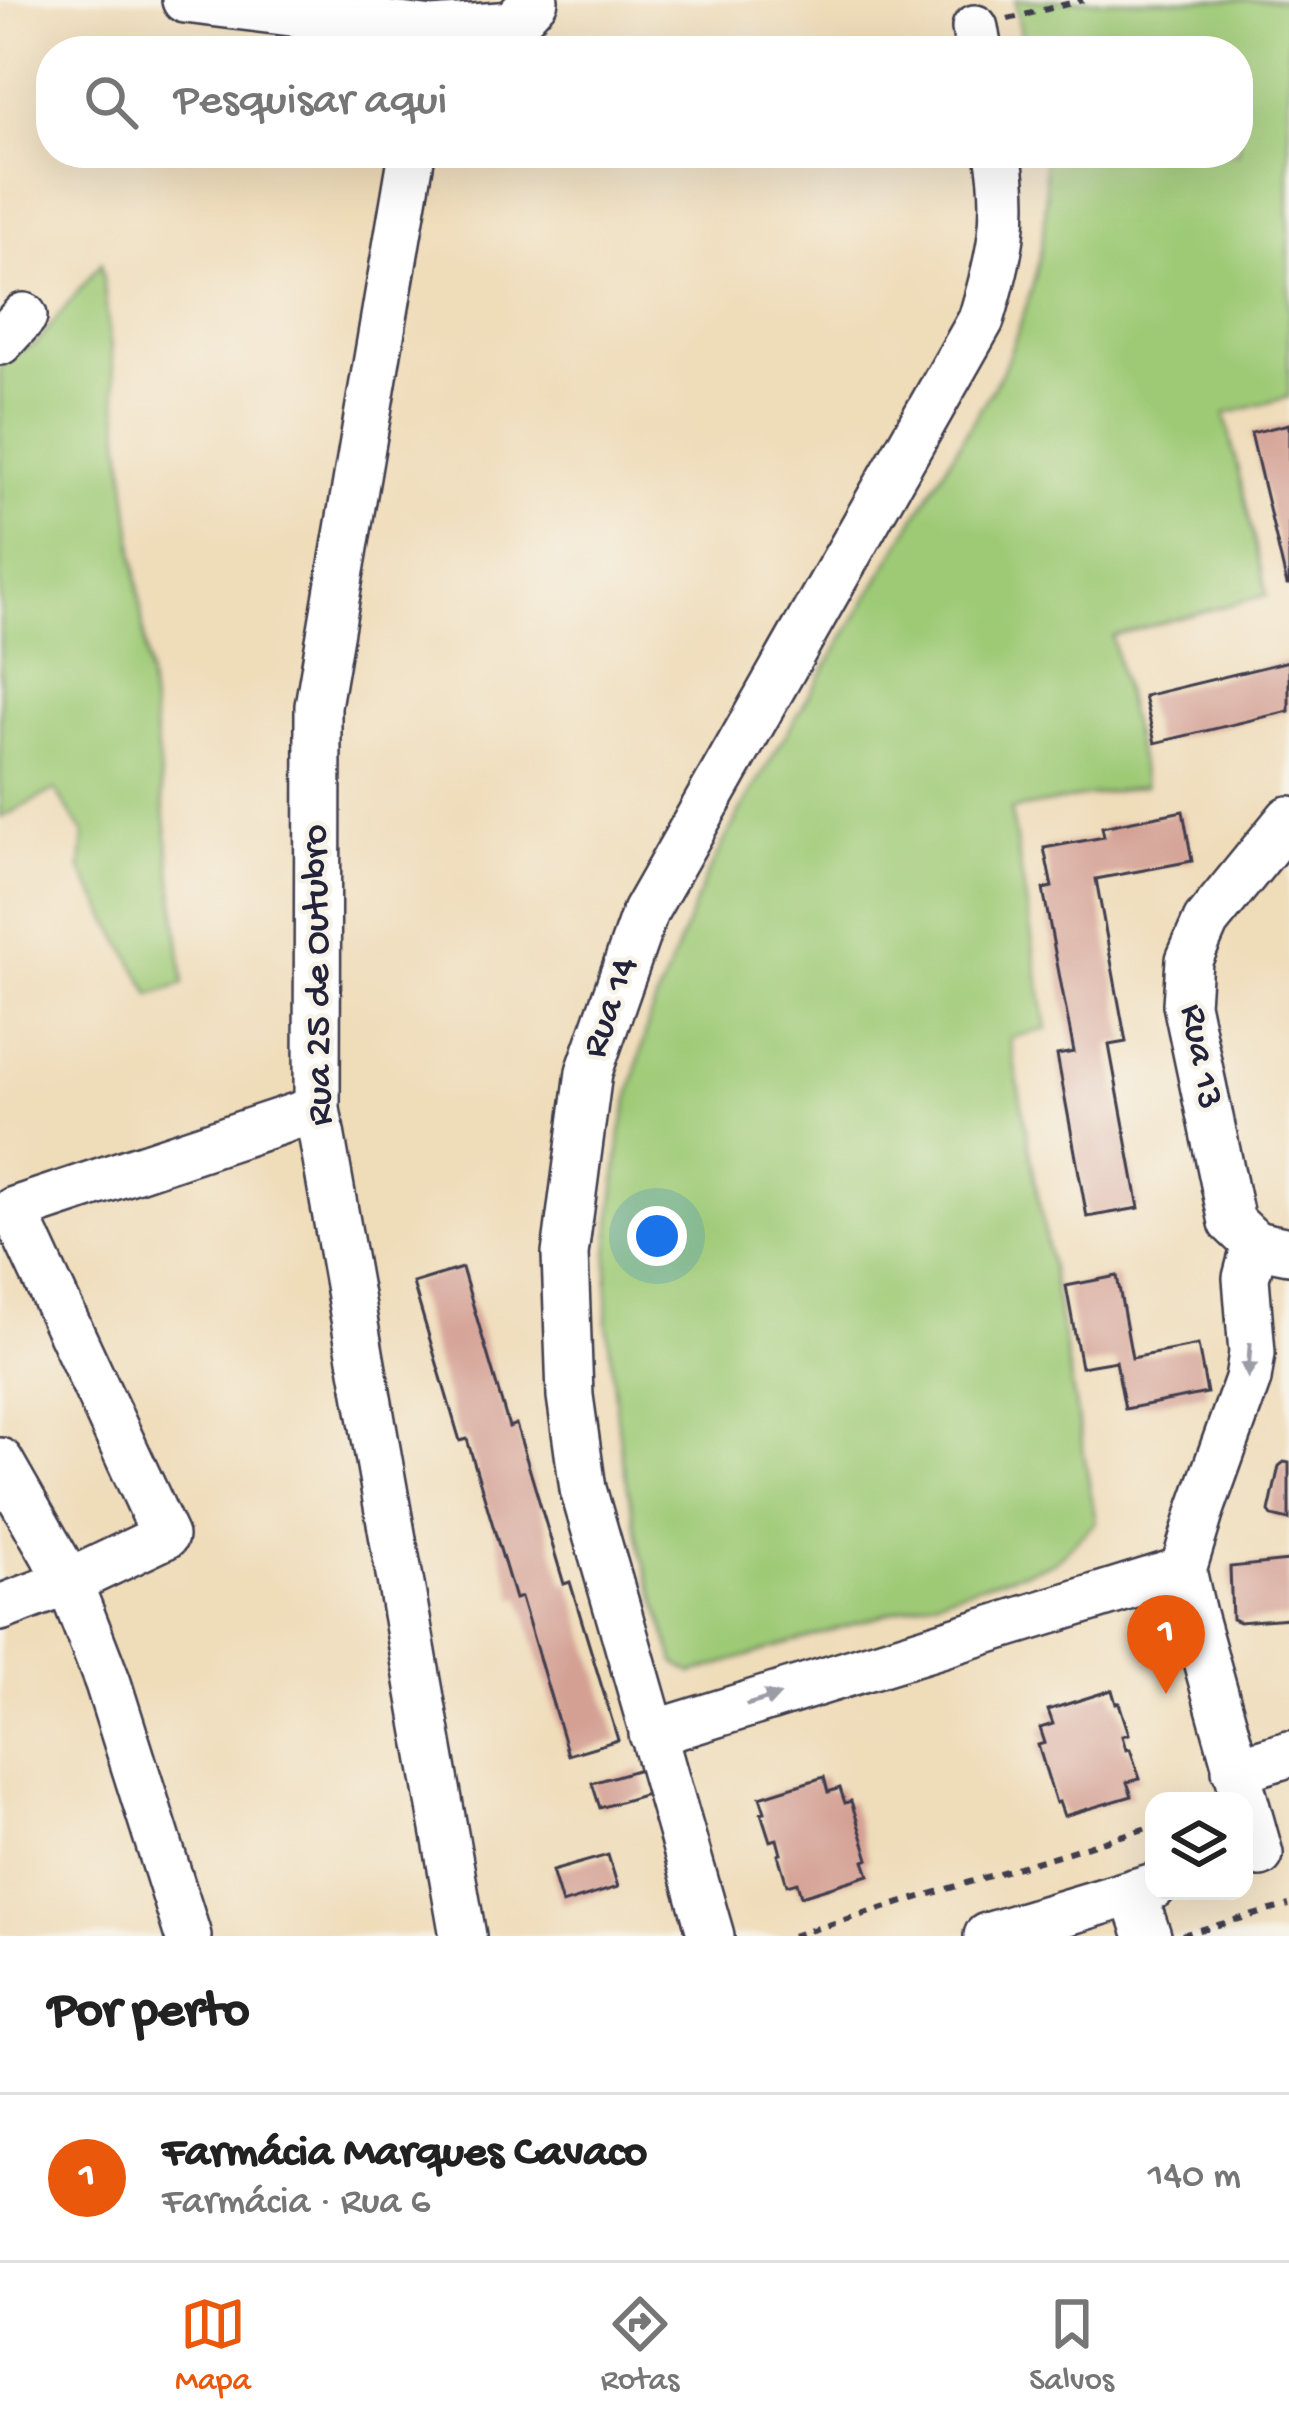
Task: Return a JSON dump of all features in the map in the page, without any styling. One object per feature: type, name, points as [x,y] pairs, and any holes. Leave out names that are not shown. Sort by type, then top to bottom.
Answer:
[{"type":"street","points":[[185,0],[407,36]]},
{"type":"street","points":[[452,36],[513,24],[535,0]]},
{"type":"street","name":"Rua 25 de Outubro","points":[[409,168],[318,706],[316,1109],[463,1936]]},
{"type":"street","name":"Rua 14","points":[[711,1936],[583,1489],[570,1396],[565,1254],[589,1072],[645,912],[981,320],[1000,254],[1005,190],[1001,168]]},
{"type":"street","name":"Rua 13","points":[[1272,1247],[1232,1222],[1186,1004],[1189,960],[1206,921],[1289,819]]},
{"type":"street","points":[[0,1608],[69,1582],[165,1536],[14,1210],[316,1109]]},
{"type":"street","points":[[1264,1852],[1235,1770],[1183,1570],[1248,1379],[1252,1353],[1246,1278],[1272,1247]]},
{"type":"street","points":[[0,1461],[69,1582],[108,1683],[188,1936]]},
{"type":"street","points":[[652,1734],[1183,1570]]},
{"type":"street","points":[[1235,1770],[1289,1754]]},
{"type":"street","points":[[987,1936],[1144,1889],[1148,1936]]},
{"type":"path","points":[[988,36],[1083,0]]},
{"type":"path","points":[[792,1936],[1145,1829]]},
{"type":"path","points":[[1178,1936],[1289,1905]]},
{"type":"green space","points":[[1015,0],[1289,0],[1289,397],[1225,414],[1267,595],[1112,636],[1145,786],[1011,810],[1047,1029],[1010,1038],[1096,1522],[1053,1563],[692,1673],[675,1663],[641,1552],[621,1453],[607,1323],[608,1252],[621,1132],[649,1019],[704,881],[738,815],[1002,372],[1038,265],[1046,209],[1044,168],[1253,168],[1253,36],[1021,36]]},
{"type":"green space","points":[[101,263],[184,984],[151,995],[81,870],[84,834],[55,790],[0,818],[0,367],[12,354],[36,344]]},
{"type":"building","points":[[1289,424],[1289,585],[1287,585],[1251,433]]},
{"type":"building","points":[[1289,661],[1289,711],[1155,743],[1144,696]]},
{"type":"building","points":[[1183,811],[1192,861],[1096,879],[1126,1042],[1109,1045],[1139,1208],[1087,1217],[1057,1055],[1074,1052],[1043,889],[1052,887],[1044,848],[1104,837],[1102,827]]},
{"type":"building","points":[[462,1268],[509,1427],[516,1424],[618,1740],[568,1755],[467,1439],[460,1441],[413,1283]]},
{"type":"building","points":[[1117,1276],[1132,1358],[1198,1345],[1207,1393],[1125,1409],[1116,1361],[1081,1367],[1066,1286]]},
{"type":"building","points":[[1289,1463],[1289,1520],[1269,1512],[1279,1466]]},
{"type":"building","points":[[1289,1561],[1289,1618],[1232,1619],[1230,1567]]},
{"type":"building","points":[[1112,1690],[1129,1734],[1122,1736],[1126,1750],[1130,1749],[1140,1779],[1127,1782],[1132,1796],[1064,1816],[1038,1745],[1045,1743],[1040,1728],[1053,1724],[1048,1710]]},
{"type":"building","points":[[640,1769],[647,1794],[600,1808],[592,1783]]},
{"type":"building","points":[[824,1777],[828,1792],[840,1788],[845,1803],[851,1801],[869,1859],[864,1861],[869,1875],[801,1896],[797,1882],[787,1885],[777,1839],[770,1841],[760,1797]]},
{"type":"building","points":[[608,1855],[618,1887],[562,1904],[552,1871]]},
{"type":"place","name":"Farmácia Marques Cavaco","points":[[1166,1694]]}]
